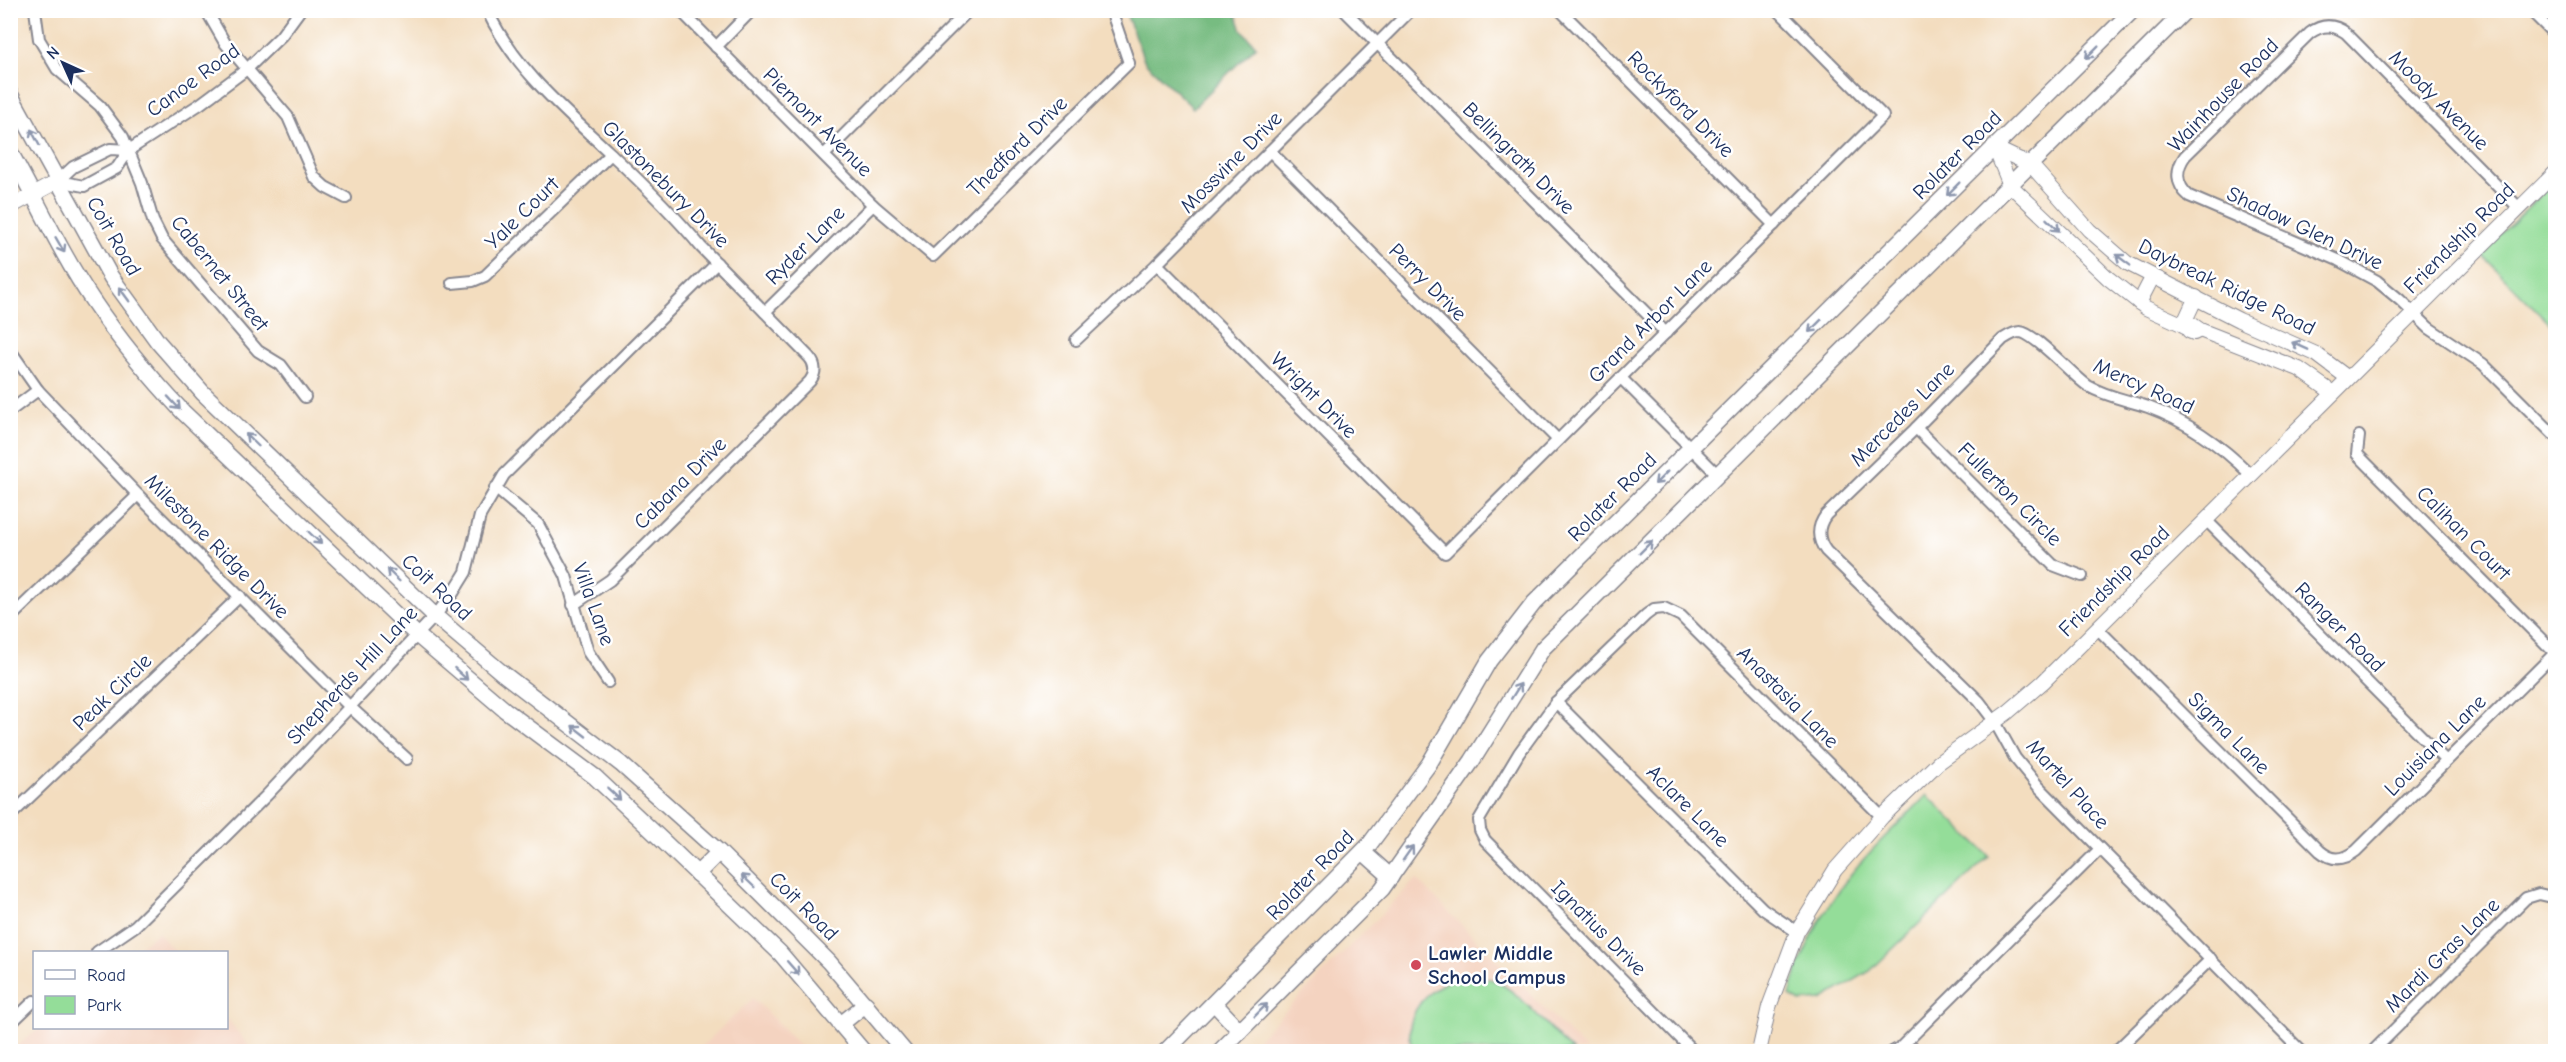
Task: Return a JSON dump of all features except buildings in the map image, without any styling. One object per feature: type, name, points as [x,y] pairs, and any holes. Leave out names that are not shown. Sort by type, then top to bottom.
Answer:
[{"type":"main road","name":"Rolater Road","points":[[1165,1052],[1362,852],[1429,764],[1489,661],[1534,603],[2133,10]]},
{"type":"main road","points":[[1219,1052],[1382,889],[1472,761],[1543,648],[2186,10]]},
{"type":"main road","name":"Coit Road","points":[[10,94],[111,277],[158,342],[203,393],[435,616],[501,672],[621,764],[719,852],[829,962],[905,1052]]},
{"type":"main road","points":[[10,152],[93,302],[151,378],[183,412],[417,635],[487,696],[595,777],[780,953],[864,1052]]},
{"type":"main road","points":[[697,874],[719,852]]},
{"type":"main road","points":[[1362,852],[1391,877]]},
{"type":"main road","points":[[1214,1003],[1240,1031]]},
{"type":"main road","points":[[841,1024],[866,1004]]},
{"type":"street","name":"Cabernet Street","points":[[35,10],[39,39],[57,69],[100,106],[121,134],[142,183],[153,221],[162,239],[258,351],[281,365],[305,397]]},
{"type":"street","points":[[206,10],[225,43],[288,117],[314,177],[325,187],[346,198]]},
{"type":"street","name":"Canoe Road","points":[[58,181],[84,186],[117,168],[129,150],[200,104],[247,69],[281,36],[300,10]]},
{"type":"street","name":"Glastonebury Drive","points":[[487,10],[495,26],[541,89],[611,154],[812,360],[815,372],[809,382]]},
{"type":"street","name":"Piemont Avenue","points":[[680,10],[873,205],[933,256]]},
{"type":"street","points":[[716,47],[752,10]]},
{"type":"street","points":[[824,155],[969,10]]},
{"type":"street","name":"Thedford Drive","points":[[933,256],[1129,63],[1111,10]]},
{"type":"street","name":"Bellingrath Drive","points":[[1344,10],[1666,333]]},
{"type":"street","name":"Mossvine Drive","points":[[1076,340],[1156,264],[1411,10]]},
{"type":"street","name":"Rockyford Drive","points":[[1560,10],[1774,225]]},
{"type":"street","name":"Grand Arbor Lane","points":[[1445,553],[1883,116],[1778,10]]},
{"type":"street","points":[[2530,10],[2556,36]]},
{"type":"street","name":"Wainhouse Road","points":[[2178,173],[2186,156],[2312,31],[2327,26]]},
{"type":"street","name":"Moody Avenue","points":[[2327,26],[2339,28],[2346,33],[2518,208]]},
{"type":"street","name":"Daybreak Ridge Road","points":[[1995,148],[2031,165],[2089,230],[2127,263],[2152,278],[2196,297],[2239,320],[2316,354],[2348,378]]},
{"type":"street","name":"Daybreak Ridge Road","points":[[1995,148],[2010,185],[2120,289],[2139,303],[2160,316],[2185,326],[2192,324],[2200,330],[2299,369],[2333,393]]},
{"type":"street","name":"Canoe Road","points":[[10,207],[58,181],[73,167],[110,149],[129,150]]},
{"type":"street","name":"Perry Drive","points":[[1270,151],[1558,440]]},
{"type":"street","name":"Yale Court","points":[[452,283],[473,281],[485,276],[611,154]]},
{"type":"street","name":"Friendship Road","points":[[1760,1052],[1769,1007],[1797,932],[1835,870],[1882,818],[1938,763],[1995,722],[2043,682],[2556,172]]},
{"type":"street","name":"Shadow Glen Drive","points":[[2178,173],[2181,186],[2189,196],[2351,266],[2389,290],[2429,328],[2483,364],[2555,436]]},
{"type":"street","name":"Ryder Lane","points":[[765,312],[873,205]]},
{"type":"street","name":"Shepherds Hill Lane","points":[[98,951],[135,926],[267,795],[435,616],[466,572],[480,516],[495,488],[509,470],[717,263]]},
{"type":"street","name":"Wright Drive","points":[[1156,264],[1445,553]]},
{"type":"street","points":[[2139,303],[2152,278]]},
{"type":"street","points":[[2185,326],[2196,297]]},
{"type":"street","name":"Mercedes Lane","points":[[1819,533],[1826,515],[1917,428],[2004,339],[2021,332]]},
{"type":"street","name":"Mercy Road","points":[[2021,332],[2034,339],[2088,385],[2106,395],[2148,407],[2185,424],[2213,442],[2251,475]]},
{"type":"street","name":"Milestone Ridge Drive","points":[[10,350],[38,390],[138,495],[349,706],[407,759]]},
{"type":"street","points":[[1621,378],[1718,475]]},
{"type":"street","name":"Cabana Drive","points":[[573,605],[610,580],[809,382]]},
{"type":"street","points":[[10,411],[38,390]]},
{"type":"street","name":"Fullerton Circle","points":[[1917,428],[2053,565],[2082,576]]},
{"type":"street","name":"Calihan Court","points":[[2359,436],[2357,454],[2555,653]]},
{"type":"street","name":"Villa Lane","points":[[495,488],[538,524],[566,576],[588,652],[608,682]]},
{"type":"street","points":[[10,618],[138,495]]},
{"type":"street","name":"Ranger Road","points":[[2206,520],[2446,761]]},
{"type":"street","name":"Martel Place","points":[[1819,533],[1826,551],[1976,698],[1995,722],[2015,758],[2038,786],[2302,1052]]},
{"type":"street","name":"Peak Circle","points":[[10,816],[240,596]]},
{"type":"street","name":"Anastasia Lane","points":[[1556,702],[1646,615],[1654,609],[1664,608],[1681,616],[1882,818]]},
{"type":"street","name":"Sigma Lane","points":[[2097,628],[2320,851],[2330,858],[2338,859]]},
{"type":"street","name":"Louisiana Lane","points":[[2338,859],[2346,858],[2356,851],[2555,653]]},
{"type":"street","name":"Ignatius Drive","points":[[1556,702],[1519,753],[1479,820],[1480,830],[1485,840],[1694,1052]]},
{"type":"street","name":"Aclare Lane","points":[[1556,702],[1763,909],[1797,932]]},
{"type":"street","points":[[1892,1052],[1901,1047],[2100,849]]},
{"type":"street","name":"Mardi Gras Lane","points":[[2372,1052],[2523,901],[2530,896],[2543,894],[2556,898]]},
{"type":"street","points":[[2115,1052],[2211,959]]},
{"type":"street","points":[[10,1024],[33,1002]]},
{"type":"shaded area","name":"Lawler Middle School Campus","points":[[1416,879],[1587,1051],[1245,1052]]},
{"type":"shaded area","points":[[158,932],[174,951],[134,951]]},
{"type":"shaded area","points":[[753,998],[805,1051],[697,1051]]},
{"type":"shaded area","points":[[228,1019],[253,1051],[11,1051],[39,1029],[228,1029]]},
{"type":"green space","points":[[1125,11],[1235,11],[1242,30],[1256,46],[1193,108],[1145,62]]},
{"type":"green space","points":[[2555,180],[2555,325],[2553,327],[2481,254]]},
{"type":"green space","points":[[1927,795],[1989,856],[1870,971],[1821,1000],[1800,1002],[1790,996],[1806,949],[1841,887],[1869,854]]},
{"type":"green space","points":[[1461,976],[1489,979],[1506,987],[1572,1051],[1413,1051],[1410,1025],[1420,1004],[1438,987]]},
{"type":"place","name":"Lawler Middle School Campus","points":[[1416,965]]}]
